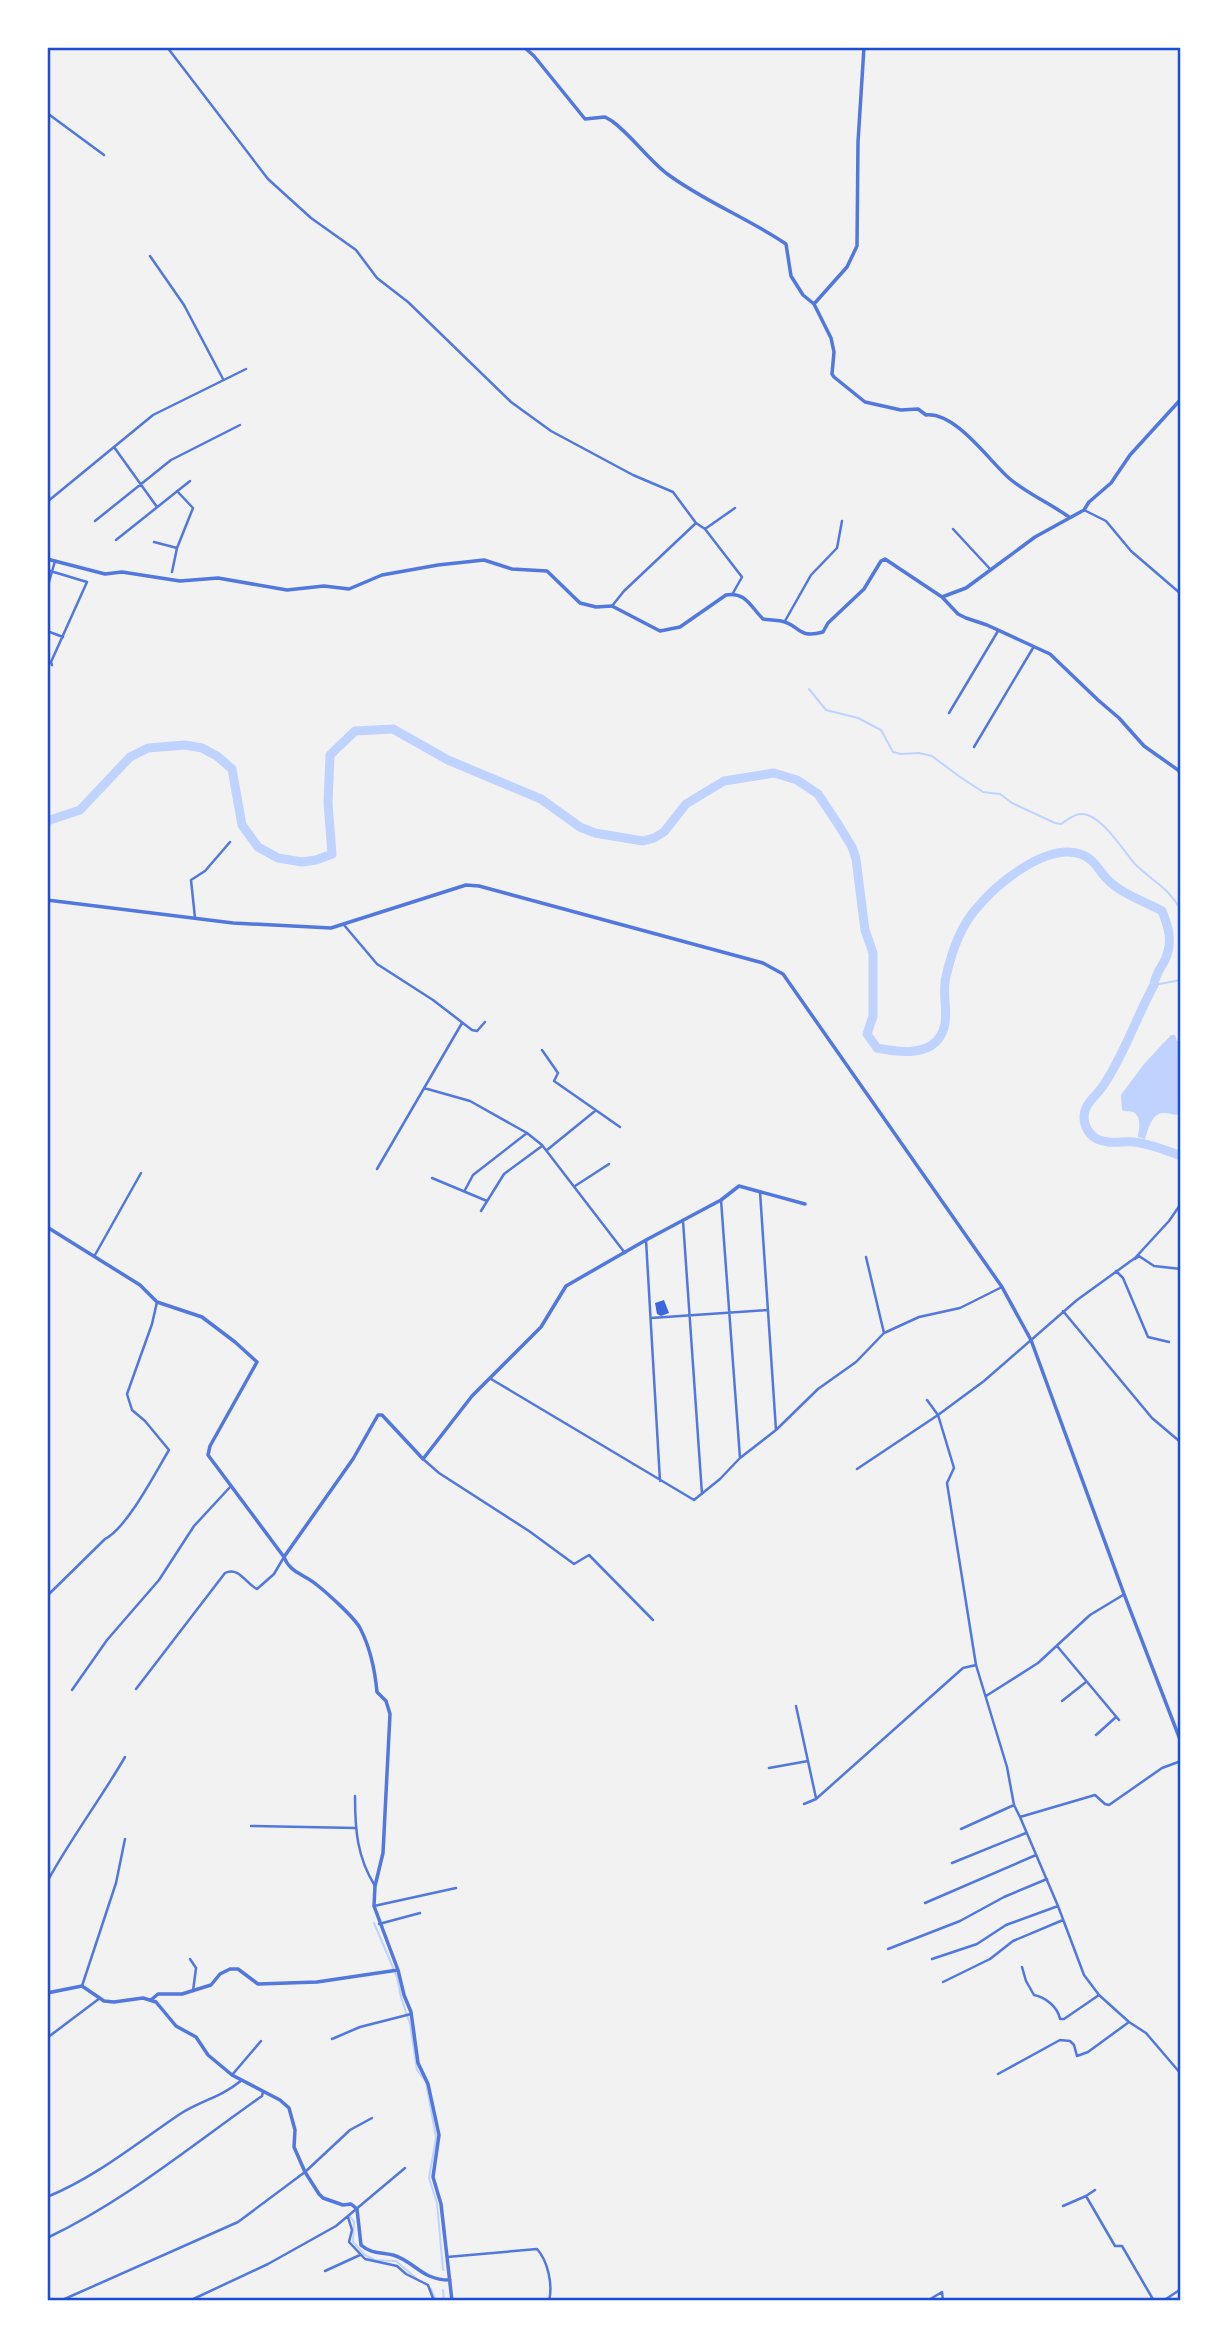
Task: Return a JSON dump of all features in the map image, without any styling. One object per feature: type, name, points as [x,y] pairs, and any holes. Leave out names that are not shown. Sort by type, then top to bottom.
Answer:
[{"type":"street","points":[[167,47],[268,179],[311,218],[356,250],[377,278],[408,302],[512,402],[551,431],[633,475],[673,492],[743,577],[733,594]]},
{"type":"street","points":[[524,47],[585,119],[605,117],[612,121],[667,174],[786,244],[791,276],[803,295],[814,304],[828,328],[833,344],[834,377],[865,402],[894,409],[918,409],[926,415],[936,414],[943,418],[965,434],[1010,480],[1069,517]]},
{"type":"street","points":[[814,304],[847,267],[857,246],[858,142],[864,47]]},
{"type":"street","points":[[47,113],[104,155]]},
{"type":"street","points":[[150,256],[184,305],[223,379]]},
{"type":"street","points":[[47,502],[153,415],[246,369]]},
{"type":"street","points":[[942,597],[966,588],[1035,537],[1084,510],[1089,502],[1111,483],[1130,455],[1181,399]]},
{"type":"street","points":[[94,521],[171,460],[240,425]]},
{"type":"street","points":[[114,447],[157,507]]},
{"type":"street","points":[[116,540],[190,481]]},
{"type":"street","points":[[172,572],[177,548],[193,508],[177,491]]},
{"type":"street","points":[[705,529],[735,508]]},
{"type":"street","points":[[1084,510],[1106,522],[1131,551],[1181,594]]},
{"type":"street","points":[[785,621],[811,576],[837,548],[842,522]]},
{"type":"street","points":[[612,607],[624,591],[696,523]]},
{"type":"street","points":[[953,529],[991,570]]},
{"type":"street","points":[[153,542],[177,548]]},
{"type":"street","points":[[47,559],[105,574],[122,572],[180,581],[218,578],[296,591],[324,586],[349,589],[382,575],[484,560],[512,569],[547,571],[580,603],[612,607],[665,631],[680,627],[726,595],[733,594],[741,595],[763,619],[785,621],[806,635],[823,632],[828,623],[864,589],[883,559],[942,597],[958,614],[1050,654],[1119,718],[1144,746],[1181,774]]},
{"type":"street","points":[[47,589],[55,561]]},
{"type":"street","points":[[47,570],[87,582],[52,665]]},
{"type":"street","points":[[47,631],[63,637]]},
{"type":"street","points":[[949,713],[998,631]]},
{"type":"street","points":[[974,747],[1033,647]]},
{"type":"street","points":[[195,918],[191,880],[205,871],[230,842]]},
{"type":"street","points":[[47,900],[233,923],[315,928],[344,925],[466,885],[479,886],[774,968],[790,981],[1002,1287],[1031,1340],[1181,1742]]},
{"type":"street","points":[[344,925],[377,964],[477,1031],[485,1022]]},
{"type":"street","points":[[377,1169],[462,1022]]},
{"type":"street","points":[[542,1050],[558,1073],[554,1081],[620,1127]]},
{"type":"street","points":[[424,1087],[470,1101],[527,1133],[542,1145],[625,1253]]},
{"type":"street","points":[[547,1150],[596,1111]]},
{"type":"street","points":[[465,1190],[473,1175],[527,1133]]},
{"type":"street","points":[[481,1211],[504,1174],[542,1145]]},
{"type":"street","points":[[575,1186],[608,1164]]},
{"type":"street","points":[[95,1255],[141,1173]]},
{"type":"street","points":[[432,1178],[487,1201]]},
{"type":"street","points":[[423,1459],[472,1396],[541,1327],[566,1286],[721,1200],[739,1186],[805,1204]]},
{"type":"street","points":[[760,1192],[776,1430]]},
{"type":"street","points":[[721,1200],[740,1458]]},
{"type":"street","points":[[857,1469],[984,1381],[1063,1311],[1135,1258],[1169,1222],[1180,1205]]},
{"type":"street","points":[[683,1221],[702,1494]]},
{"type":"street","points":[[47,1227],[140,1285],[157,1303],[202,1317],[257,1362],[210,1446],[208,1455],[288,1566],[315,1583],[359,1626],[375,1671],[377,1692],[386,1701],[390,1714],[383,1853],[375,1886],[374,1906],[411,2014],[418,2063],[428,2084],[439,2134],[433,2177],[441,2204],[452,2301]]},
{"type":"street","points":[[646,1240],[660,1481]]},
{"type":"street","points":[[1127,1263],[1139,1256],[1154,1266],[1181,1269]]},
{"type":"street","points":[[866,1257],[884,1333]]},
{"type":"street","points":[[1116,1271],[1122,1278],[1149,1338],[1169,1342]]},
{"type":"street","points":[[491,1379],[691,1500],[696,1499],[720,1479],[818,1390],[856,1362],[884,1333],[919,1317],[960,1308],[1002,1287]]},
{"type":"street","points":[[47,1596],[105,1539],[113,1535],[135,1506],[169,1450],[132,1410],[127,1394],[157,1303]]},
{"type":"street","points":[[652,1318],[768,1310]]},
{"type":"street","points":[[1063,1311],[1152,1418],[1178,1440]]},
{"type":"street","points":[[927,1400],[938,1415],[954,1468],[947,1483],[976,1665],[1007,1767],[1014,1805],[1047,1879],[1084,1975],[1099,1995],[1129,2022],[1146,2033],[1181,2074]]},
{"type":"street","points":[[136,1689],[225,1573],[229,1570],[237,1572],[257,1589],[274,1574],[353,1460],[377,1415],[382,1415],[439,1473],[529,1531],[574,1564],[589,1555],[653,1619]]},
{"type":"street","points":[[72,1690],[107,1640],[159,1580],[194,1526],[231,1486]]},
{"type":"street","points":[[986,1696],[1038,1663],[1090,1615],[1124,1594]]},
{"type":"street","points":[[1057,1646],[1118,1719],[1096,1735]]},
{"type":"street","points":[[804,1804],[816,1799],[963,1668],[976,1665]]},
{"type":"street","points":[[1062,1701],[1087,1682]]},
{"type":"street","points":[[796,1706],[816,1799]]},
{"type":"street","points":[[47,1882],[68,1844],[125,1758]]},
{"type":"street","points":[[769,1768],[808,1760]]},
{"type":"street","points":[[1020,1817],[1095,1795],[1109,1805],[1162,1768],[1181,1761]]},
{"type":"street","points":[[355,1796],[356,1836],[368,1874],[375,1886]]},
{"type":"street","points":[[961,1829],[1014,1805]]},
{"type":"street","points":[[251,1826],[355,1828]]},
{"type":"street","points":[[952,1863],[1026,1833]]},
{"type":"street","points":[[82,1986],[116,1883],[125,1839]]},
{"type":"street","points":[[925,1903],[1036,1855]]},
{"type":"street","points":[[888,1949],[960,1921],[1004,1897],[1047,1879]]},
{"type":"street","points":[[374,1906],[456,1888]]},
{"type":"street","points":[[932,1959],[977,1944],[1006,1925],[1058,1906]]},
{"type":"street","points":[[379,1924],[420,1913]]},
{"type":"street","points":[[943,1982],[990,1959],[1013,1941],[1063,1920]]},
{"type":"street","points":[[190,1959],[196,1968],[192,1991]]},
{"type":"street","points":[[1023,1967],[1026,1981],[1034,1995],[1042,1996],[1058,2012],[1060,2019],[1099,1995]]},
{"type":"street","points":[[150,2001],[158,1994],[182,1994],[211,1985],[220,1974],[230,1969],[238,1969],[258,1984],[317,1982],[395,1970]]},
{"type":"street","points":[[47,1993],[82,1986],[100,1998],[114,2002],[143,1998],[162,2008],[176,2026],[196,2036],[208,2055],[232,2075],[280,2100],[289,2108],[295,2130],[294,2147],[305,2172],[323,2198],[343,2205],[351,2204],[357,2209],[361,2245],[369,2252],[395,2256],[434,2279],[450,2280]]},
{"type":"street","points":[[47,2038],[100,1998]]},
{"type":"street","points":[[332,2039],[411,2014]]},
{"type":"street","points":[[998,2074],[1060,2040],[1070,2041],[1077,2056],[1088,2052],[1129,2022]]},
{"type":"street","points":[[232,2075],[261,2040]]},
{"type":"street","points":[[47,2197],[72,2187],[184,2112],[228,2091],[243,2079]]},
{"type":"street","points":[[47,2238],[101,2209],[143,2181],[262,2096],[263,2092]]},
{"type":"street","points":[[60,2301],[238,2222],[305,2172],[350,2130],[372,2118]]},
{"type":"street","points":[[189,2301],[268,2264],[336,2226],[405,2168]]},
{"type":"street","points":[[1063,2206],[1095,2190]]},
{"type":"street","points":[[1086,2196],[1115,2246],[1122,2246],[1154,2301]]},
{"type":"street","points":[[348,2217],[352,2230],[349,2242],[360,2255],[365,2259],[397,2266],[406,2274],[428,2285],[434,2301]]},
{"type":"street","points":[[447,2257],[537,2249],[548,2270],[552,2292],[549,2301]]},
{"type":"street","points":[[325,2271],[360,2255]]},
{"type":"street","points":[[1163,2301],[1181,2290]]},
{"type":"street","points":[[927,2301],[942,2292],[943,2301]]},
{"type":"water","points":[[1171,1035],[1175,1035],[1177,1041],[1181,1040],[1181,1114],[1156,1115],[1145,1139],[1138,1137],[1138,1117],[1133,1112],[1122,1110],[1121,1095],[1144,1064]]},
{"type":"building","points":[[664,1300],[669,1313],[661,1316],[657,1314],[655,1303]]},
{"type":"waterway","points":[[809,689],[826,710],[858,718],[881,730],[893,752],[932,756],[983,792],[1000,794],[1012,803],[1055,823],[1061,824],[1075,815],[1082,814],[1096,819],[1135,864],[1160,885],[1181,910]]},
{"type":"waterway","points":[[47,821],[80,810],[130,757],[148,748],[185,745],[202,748],[232,769],[242,825],[258,847],[278,858],[302,862],[316,860],[332,854],[328,803],[330,755],[355,731],[393,729],[448,760],[541,799],[580,827],[595,833],[643,841],[664,832],[686,804],[724,781],[774,773],[797,780],[818,794],[852,847],[865,930],[873,953],[873,1016],[867,1034],[877,1048],[903,1051],[929,1047],[941,1035],[945,1021],[945,984],[953,950],[970,916],[985,899],[1009,878],[1037,860],[1052,854],[1080,854],[1092,861],[1119,889],[1162,911],[1169,941],[1165,960],[1117,1062],[1086,1108],[1085,1124],[1092,1135],[1102,1141],[1140,1143],[1181,1156]]},
{"type":"waterway","points":[[1154,985],[1181,980]]},
{"type":"waterway","points":[[374,1923],[397,1977],[410,2024],[417,2070],[426,2082],[436,2138],[429,2178],[437,2203],[443,2270]]},
{"type":"waterway","points":[[350,2216],[354,2222],[353,2242],[365,2255],[375,2260],[396,2261],[416,2278]]},
{"type":"waterway","points":[[431,2289],[436,2301]]},
{"type":"waterway","points":[[443,2290],[444,2301]]}]
